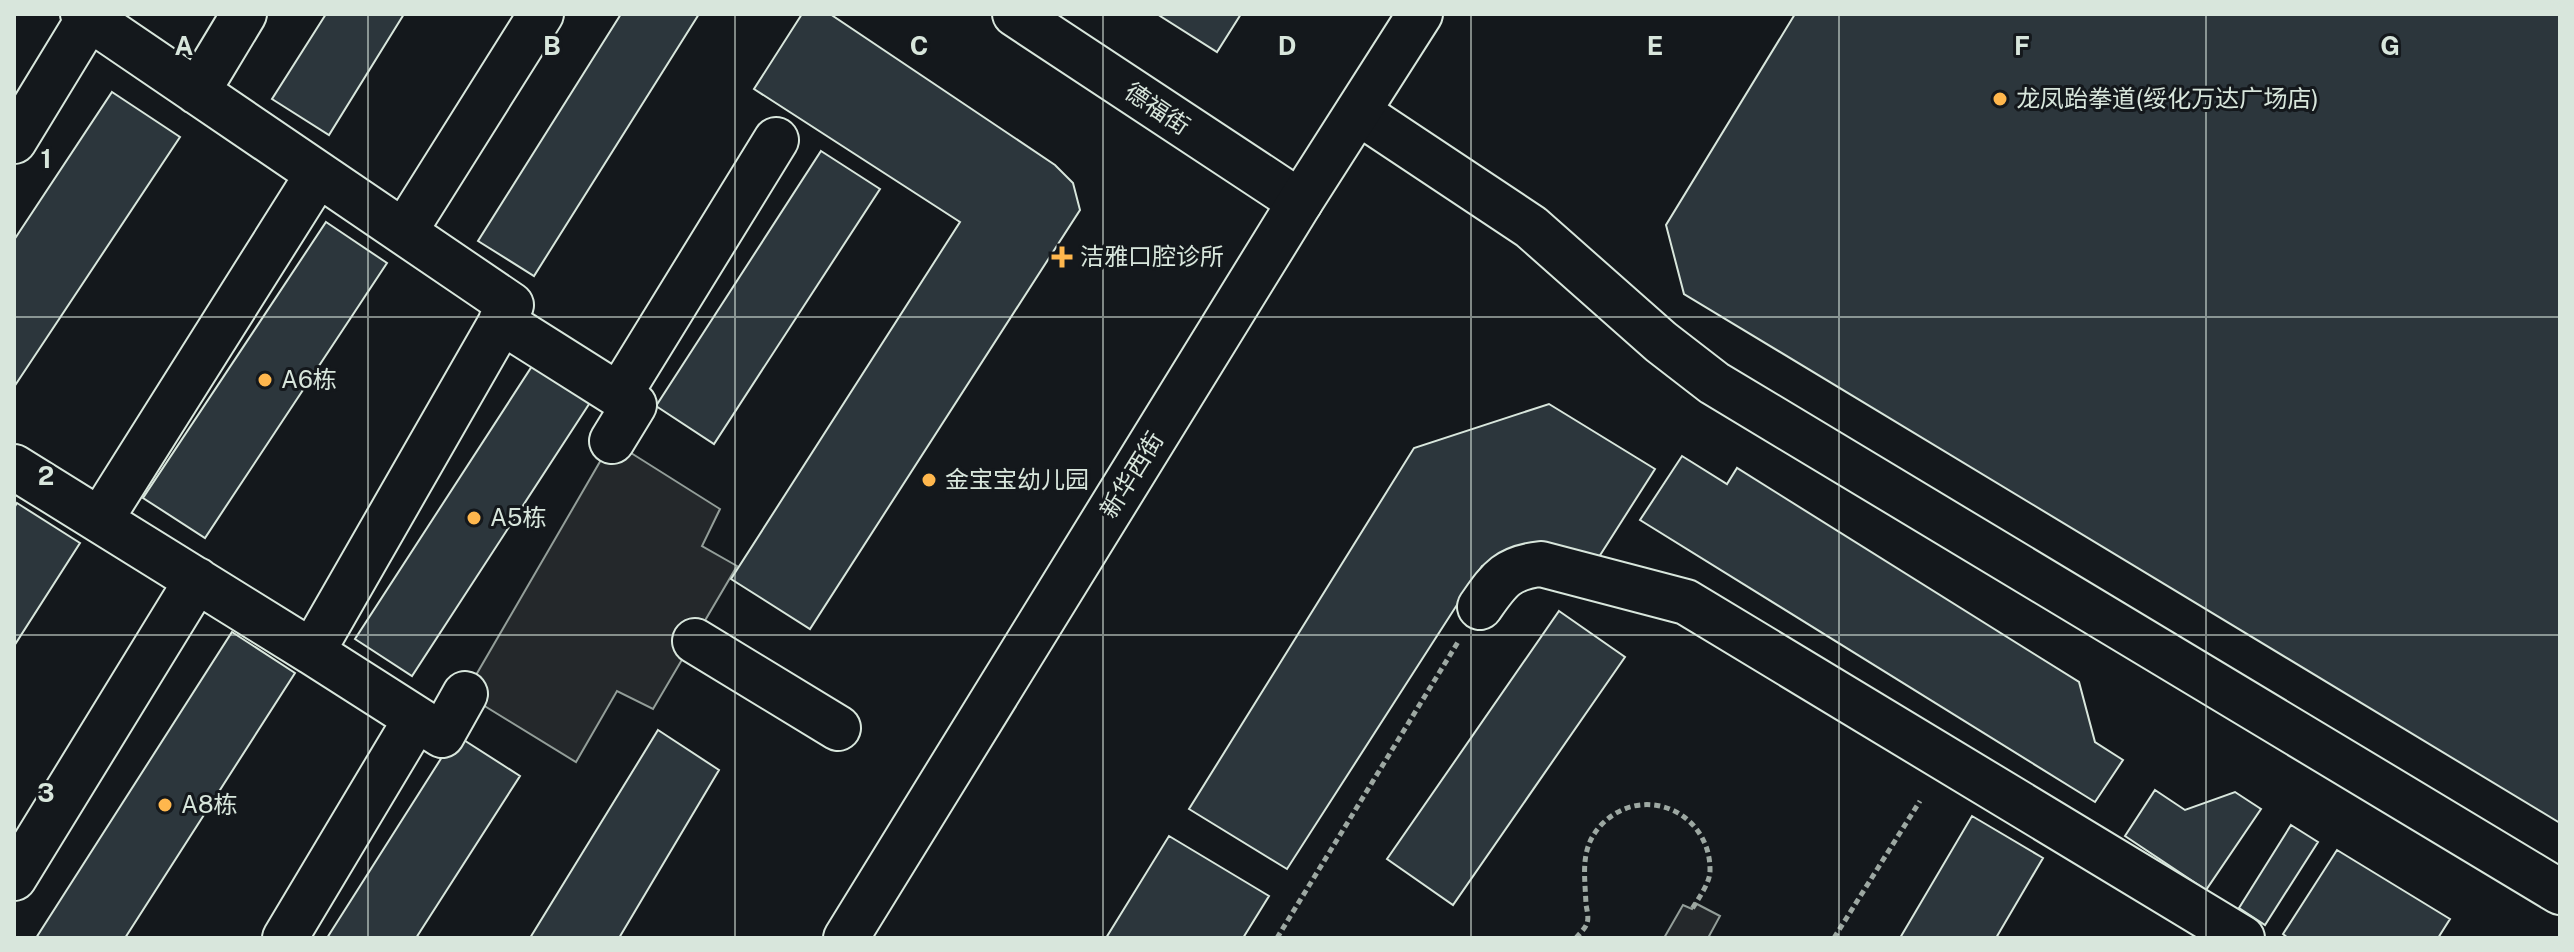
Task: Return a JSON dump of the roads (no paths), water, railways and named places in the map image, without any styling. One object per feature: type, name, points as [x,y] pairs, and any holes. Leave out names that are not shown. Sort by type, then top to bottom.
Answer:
[{"type":"street","points":[[197,92],[244,14]]},
{"type":"street","points":[[404,232],[541,14]]},
{"type":"street","name":"德福街","points":[[1015,14],[1300,202]]},
{"type":"street","name":"新华西街","points":[[846,938],[1300,202],[1420,14]]},
{"type":"street","points":[[14,141],[86,16],[511,305],[312,652]]},
{"type":"street","points":[[1358,112],[1531,227],[1661,342],[1714,383],[2560,892]]},
{"type":"street","points":[[619,395],[776,140]]},
{"type":"street","points":[[100,520],[318,174]]},
{"type":"street","points":[[501,321],[634,405],[612,441]]},
{"type":"street","points":[[14,467],[442,735],[465,694]]},
{"type":"street","points":[[1480,607],[1497,583],[1518,567],[1541,564],[1686,602],[2242,938]]},
{"type":"street","points":[[14,878],[197,580]]},
{"type":"street","points":[[695,641],[838,728]]},
{"type":"street","points":[[285,938],[416,719]]},
{"type":"place","name":"龙凤跆拳道(绥化万达广场店)","points":[[2000,99]]},
{"type":"place","name":"洁雅口腔诊所","points":[[1062,257]]},
{"type":"place","name":"A6栋","points":[[265,380]]},
{"type":"place","name":"金宝宝幼儿园","points":[[929,480]]},
{"type":"place","name":"A5栋","points":[[474,518]]},
{"type":"place","name":"A8栋","points":[[165,805]]}]
